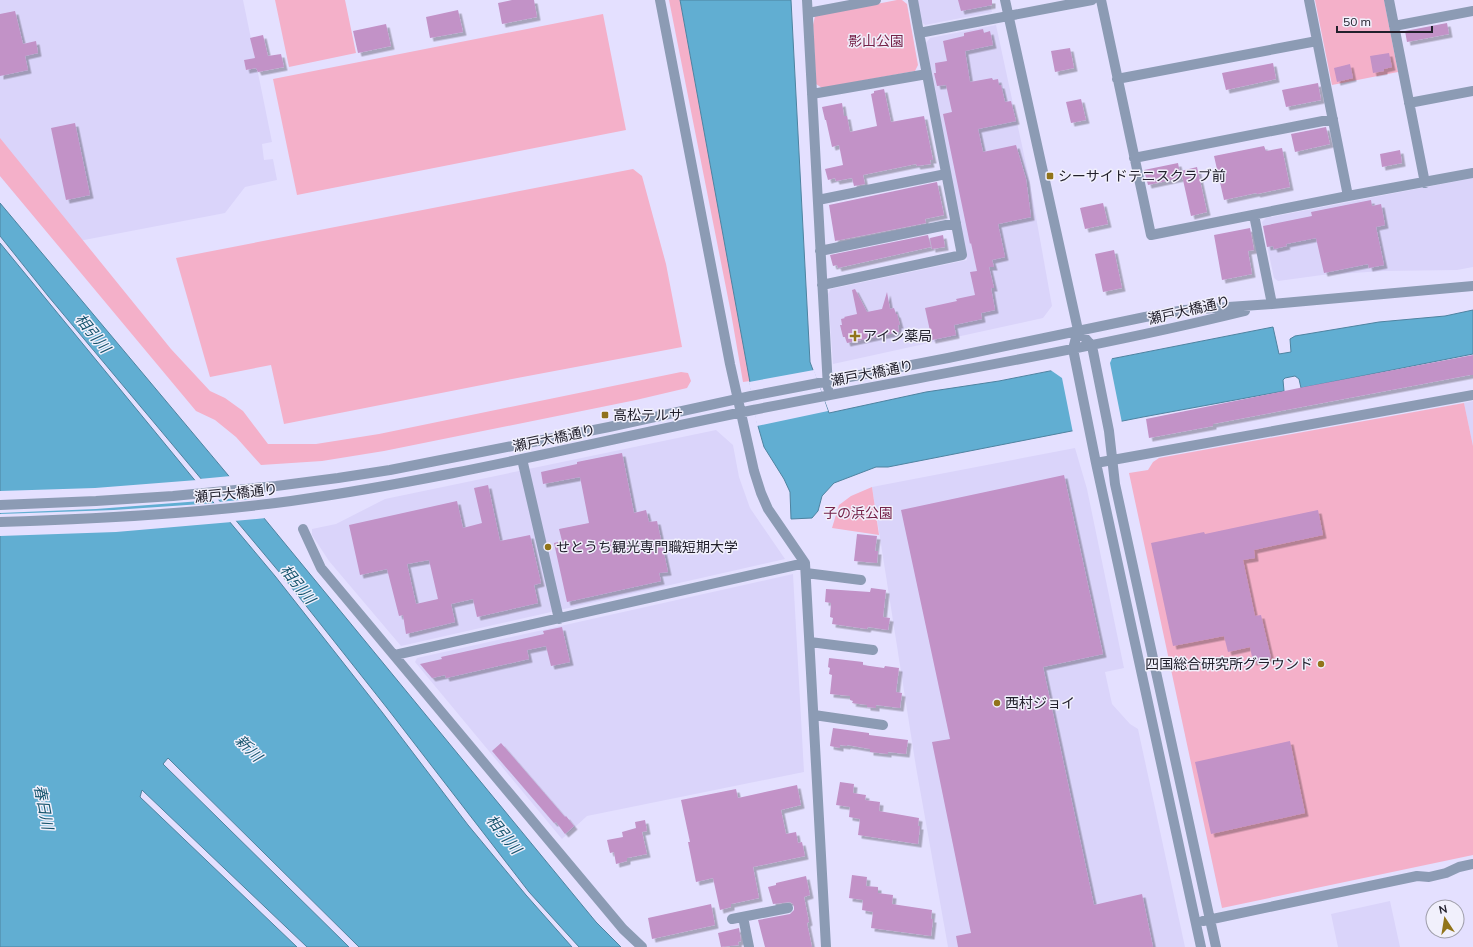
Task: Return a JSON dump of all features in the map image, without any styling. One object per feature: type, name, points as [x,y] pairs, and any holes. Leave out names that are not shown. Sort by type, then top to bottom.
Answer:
[{"type":"street","points":[[660,0],[748,447],[761,493],[768,509],[806,568],[826,947]]},
{"type":"street","points":[[807,0],[822,285],[823,382],[826,396]]},
{"type":"street","points":[[808,13],[876,0]]},
{"type":"street","points":[[822,285],[962,255],[913,0]]},
{"type":"street","points":[[1005,0],[1078,330],[1073,349],[1090,435],[1201,947]]},
{"type":"street","points":[[919,33],[1092,0]]},
{"type":"street","points":[[1101,0],[1151,235],[1473,173]]},
{"type":"street","points":[[1309,0],[1348,196]]},
{"type":"street","points":[[1389,0],[1425,183]]},
{"type":"street","points":[[1394,26],[1473,11]]},
{"type":"street","points":[[1117,80],[1317,41]]},
{"type":"street","points":[[812,94],[927,74]]},
{"type":"street","points":[[1410,103],[1473,91]]},
{"type":"street","points":[[1134,158],[1333,119]]},
{"type":"street","points":[[818,200],[946,174]]},
{"type":"street","points":[[1254,215],[1272,304]]},
{"type":"street","points":[[820,251],[956,224]]},
{"type":"street","name":"瀬戸大橋通り","points":[[0,505],[173,496],[276,486],[390,470],[609,427],[752,396],[948,358],[1078,330],[1185,310],[1272,304],[1473,286]]},
{"type":"street","name":"瀬戸大橋通り","points":[[0,522],[107,518],[176,513],[289,501],[393,484],[522,459],[754,410],[1092,346],[1272,304]]},
{"type":"street","points":[[1078,330],[1092,346],[1095,359],[1109,431],[1115,484],[1216,947]]},
{"type":"street","points":[[1096,463],[1473,395]]},
{"type":"street","points":[[522,459],[559,618]]},
{"type":"street","points":[[303,529],[321,568],[618,923],[642,947]]},
{"type":"street","points":[[395,655],[559,618],[806,568],[860,580]]},
{"type":"street","points":[[810,642],[873,650]]},
{"type":"street","points":[[814,715],[883,725]]},
{"type":"street","points":[[1195,923],[1417,876],[1430,877],[1473,864]]},
{"type":"street","points":[[732,919],[788,908]]},
{"type":"street","points":[[743,917],[749,947]]},
{"type":"shaded area","points":[[0,0],[243,0],[255,58],[244,60],[246,70],[257,68],[272,142],[262,144],[264,160],[273,159],[277,180],[245,187],[225,213],[58,245],[0,176]]},
{"type":"shaded area","points":[[917,0],[989,0],[992,12],[925,25],[921,21]]},
{"type":"shaded area","points":[[996,25],[1029,178],[1052,306],[1043,318],[833,364],[828,294],[831,289],[967,260],[925,44],[930,38]]},
{"type":"shaded area","points":[[1473,178],[1473,267],[1457,270],[1383,271],[1322,275],[1278,281],[1274,278],[1262,222],[1266,218]]},
{"type":"shaded area","points":[[1473,401],[1473,446],[1464,403]]},
{"type":"shaded area","name":"せとうち観光専門職短期大学","points":[[716,430],[733,445],[739,477],[750,508],[785,559],[401,646],[329,561],[312,535],[312,529],[336,524],[385,499]]},
{"type":"shaded area","points":[[1075,448],[1087,489],[1124,668],[1105,672],[1112,704],[1130,724],[1138,729],[1185,947],[948,947],[916,767],[872,487]]},
{"type":"shaded area","points":[[793,574],[804,772],[587,816],[562,839],[415,662],[417,658]]},
{"type":"shaded area","points":[[1390,901],[1400,947],[1338,947],[1331,914]]},
{"type":"green space","points":[[275,0],[345,0],[356,53],[289,67]]},
{"type":"green space","points":[[669,0],[680,0],[750,381],[743,382],[731,313]]},
{"type":"green space","name":"影山公園","points":[[902,0],[907,4],[918,65],[915,71],[822,88],[816,84],[813,25],[815,16]]},
{"type":"green space","points":[[1315,0],[1384,0],[1398,72],[1332,85]]},
{"type":"green space","points":[[603,14],[626,130],[297,195],[273,79]]},
{"type":"green space","points":[[0,138],[171,349],[210,391],[225,398],[243,411],[268,444],[316,444],[379,434],[681,372],[688,373],[691,381],[687,388],[636,400],[384,451],[322,461],[261,465],[236,437],[215,420],[196,411],[0,176]]},
{"type":"green space","points":[[633,169],[642,176],[666,264],[682,347],[284,424],[271,365],[210,377],[176,258]]},
{"type":"green space","name":"四国総合研究所グラウンド","points":[[1464,403],[1473,446],[1473,855],[1222,908],[1129,473],[1148,470],[1153,462],[1159,458]]},
{"type":"green space","name":"子の浜公園","points":[[872,487],[879,535],[832,528],[839,505],[851,496]]},
{"type":"water","points":[[680,0],[791,0],[810,362],[829,413],[926,392],[999,381],[1273,327],[1279,354],[1291,352],[1290,339],[1295,336],[1379,322],[1445,316],[1473,310],[1473,354],[1301,388],[1299,379],[1295,376],[1285,378],[1283,380],[1284,391],[888,467],[876,467],[834,483],[822,496],[818,511],[812,518],[791,519],[790,492],[784,479],[764,447],[758,426]]},
{"type":"water","name":"相引川","points":[[0,203],[259,512],[596,922],[621,947],[579,947],[529,892],[387,708],[280,573],[48,296],[0,236]]},
{"type":"water","points":[[0,243],[275,576],[382,712],[468,825],[526,895],[572,947],[359,947],[168,758],[163,764],[349,947],[307,947],[142,790],[140,797],[297,947],[0,947]]},
{"type":"pier","points":[[1113,356],[1110,363],[1122,423],[1073,433],[1062,378],[1049,369]]},
{"type":"pier","points":[[814,370],[828,411],[757,426],[749,382]]},
{"type":"pier","points":[[231,476],[248,497],[216,500],[199,479]]},
{"type":"pier","points":[[197,480],[214,500],[96,509],[0,513],[0,491],[95,488]]},
{"type":"pier","points":[[250,499],[266,518],[234,521],[218,502]]},
{"type":"pier","points":[[216,503],[232,522],[116,532],[0,536],[0,514],[114,510]]},
{"type":"building","points":[[512,0],[534,0],[537,17],[502,24],[498,3]]},
{"type":"building","points":[[958,0],[992,0],[992,5],[961,11]]},
{"type":"building","points":[[458,10],[463,32],[430,38],[426,17]]},
{"type":"building","points":[[15,11],[23,44],[36,41],[38,53],[25,56],[28,70],[0,76],[0,14]]},
{"type":"building","points":[[1447,23],[1449,34],[1407,42],[1405,31]]},
{"type":"building","points":[[386,24],[391,46],[358,53],[353,31]]},
{"type":"building","points":[[983,29],[984,33],[990,31],[993,45],[965,51],[970,82],[992,78],[993,80],[998,79],[1005,102],[1011,101],[1016,121],[978,129],[983,152],[1016,145],[1026,179],[1031,217],[998,224],[1005,257],[992,260],[994,267],[989,267],[994,288],[991,288],[995,310],[981,313],[982,319],[954,325],[956,335],[932,340],[925,308],[957,301],[956,299],[975,295],[970,272],[977,271],[943,114],[952,112],[946,85],[937,86],[934,73],[936,73],[935,63],[947,61],[943,41],[964,36],[964,33]]},
{"type":"building","points":[[263,35],[268,56],[281,54],[284,67],[258,72],[256,68],[246,70],[244,60],[255,58],[250,38]]},
{"type":"building","points":[[1070,48],[1074,68],[1055,72],[1051,51]]},
{"type":"building","points":[[1389,53],[1392,67],[1384,69],[1384,71],[1373,73],[1370,56]]},
{"type":"building","points":[[1273,63],[1276,79],[1226,90],[1222,73]]},
{"type":"building","points":[[1350,64],[1353,78],[1337,82],[1334,68]]},
{"type":"building","points":[[1318,83],[1321,100],[1286,107],[1282,90]]},
{"type":"building","points":[[884,89],[891,122],[924,116],[933,160],[930,160],[931,164],[917,166],[916,164],[863,175],[865,184],[854,186],[852,178],[836,181],[835,178],[828,180],[825,169],[843,165],[839,145],[832,147],[822,107],[842,103],[844,116],[847,116],[850,132],[877,126],[871,94],[874,93],[874,91]]},
{"type":"building","points":[[1081,99],[1086,120],[1071,123],[1066,102]]},
{"type":"building","points":[[75,123],[90,195],[66,200],[51,128]]},
{"type":"building","points":[[1326,127],[1330,144],[1295,152],[1291,134]]},
{"type":"building","points":[[1264,146],[1266,151],[1282,148],[1290,187],[1224,200],[1214,156]]},
{"type":"building","points":[[1400,150],[1402,163],[1382,167],[1380,154]]},
{"type":"building","points":[[1178,163],[1181,178],[1148,185],[1144,170]]},
{"type":"building","points":[[1197,167],[1207,212],[1191,216],[1181,171]]},
{"type":"building","points":[[937,182],[944,215],[925,219],[926,223],[835,241],[829,205]]},
{"type":"building","points":[[1371,200],[1372,206],[1381,204],[1385,225],[1376,227],[1384,265],[1369,268],[1368,264],[1324,273],[1316,238],[1286,244],[1287,246],[1274,249],[1273,246],[1267,247],[1263,226],[1312,216],[1311,212]]},
{"type":"building","points":[[1103,203],[1108,224],[1085,229],[1080,208]]},
{"type":"building","points":[[1250,228],[1254,250],[1248,251],[1252,274],[1222,280],[1214,235]]},
{"type":"building","points":[[928,235],[931,247],[838,268],[837,265],[833,266],[830,255]]},
{"type":"building","points":[[943,235],[945,247],[932,249],[930,238]]},
{"type":"building","points":[[1114,250],[1122,288],[1103,292],[1095,254]]},
{"type":"building","points":[[855,289],[867,312],[882,309],[887,292],[890,309],[894,308],[897,314],[900,325],[898,325],[899,332],[847,343],[845,337],[843,337],[840,325],[842,325],[841,319],[845,318],[844,317],[857,314],[852,290]]},
{"type":"building","points":[[1473,355],[1473,375],[1213,424],[1213,426],[1149,438],[1146,419]]},
{"type":"building","points":[[622,453],[634,513],[646,510],[649,522],[657,521],[668,572],[659,573],[661,581],[567,602],[554,543],[562,541],[559,529],[589,523],[580,477],[543,484],[541,472],[577,464],[577,462]]},
{"type":"building","name":"西村ジョイ","points":[[1064,475],[1103,654],[1043,667],[1094,905],[1142,894],[1153,947],[958,947],[956,936],[971,933],[932,742],[950,739],[901,510]]},
{"type":"building","points":[[488,485],[500,541],[530,535],[541,583],[534,585],[538,603],[477,617],[473,599],[451,604],[455,622],[406,634],[403,615],[399,616],[387,569],[360,575],[349,525],[457,501],[463,528],[482,523],[474,488]],"holes":[[[429,560],[438,599],[416,604],[407,564]]]},
{"type":"building","points":[[1318,510],[1323,535],[1254,550],[1255,558],[1243,560],[1255,616],[1261,615],[1271,658],[1253,662],[1250,647],[1228,652],[1224,636],[1173,646],[1151,543],[1204,532],[1205,534]]},
{"type":"building","points":[[857,534],[877,536],[875,551],[878,551],[877,563],[854,561]]},
{"type":"building","points":[[871,588],[886,590],[883,617],[890,618],[888,630],[868,627],[867,629],[832,624],[833,618],[830,617],[831,603],[825,602],[826,589],[870,592]]},
{"type":"building","points":[[562,627],[570,662],[551,666],[546,646],[527,650],[529,659],[446,678],[445,675],[432,678],[420,664],[442,659],[441,657],[544,634],[543,631]]},
{"type":"building","points":[[829,658],[863,662],[863,665],[884,668],[885,666],[899,668],[896,692],[902,693],[900,708],[876,705],[876,708],[867,707],[867,705],[852,703],[853,701],[850,700],[850,696],[830,694],[832,675],[829,674]]},
{"type":"building","points":[[833,728],[869,733],[869,735],[908,740],[906,754],[870,752],[870,749],[847,745],[840,745],[840,748],[830,746]]},
{"type":"building","points":[[1290,741],[1305,813],[1211,834],[1195,762]]},
{"type":"building","points":[[501,743],[574,826],[565,834],[492,751]]},
{"type":"building","points":[[840,782],[854,784],[853,793],[866,795],[865,800],[880,802],[879,811],[919,818],[918,826],[920,826],[918,844],[858,835],[860,819],[849,817],[850,807],[836,805]]},
{"type":"building","points":[[797,785],[801,805],[781,810],[786,834],[796,832],[798,843],[802,842],[805,856],[753,867],[759,898],[731,904],[731,907],[720,910],[713,878],[696,882],[688,842],[690,842],[681,800],[736,789],[738,798]]},
{"type":"building","points":[[645,820],[647,831],[642,832],[647,854],[627,858],[627,861],[616,864],[614,852],[610,853],[607,840],[623,837],[622,832],[636,828],[635,822]]},
{"type":"building","points":[[852,875],[867,877],[866,886],[878,887],[878,893],[893,895],[892,904],[932,910],[931,919],[933,919],[931,936],[871,928],[873,912],[862,910],[863,900],[849,898]]},
{"type":"building","points":[[806,876],[810,895],[804,897],[812,947],[765,947],[758,920],[790,914],[794,910],[793,904],[790,902],[773,904],[768,887],[776,885],[776,883]]},
{"type":"building","points":[[711,904],[715,925],[652,939],[648,918]]},
{"type":"building","points":[[739,928],[741,941],[738,942],[739,945],[721,947],[718,933]]},
{"type":"place","name":"シーサイドテニスクラブ前","points":[[1050,176]]},
{"type":"place","name":"アイン薬局","points":[[855,336]]},
{"type":"place","name":"高松テルサ","points":[[605,415]]},
{"type":"place","name":"せとうち観光専門職短期大学","points":[[548,547]]},
{"type":"place","name":"四国総合研究所グラウンド","points":[[1321,664]]},
{"type":"place","name":"西村ジョイ","points":[[997,703]]},
{"type":"water label","name":"新川","points":[[249,748]]},
{"type":"water label","name":"春日川","points":[[44,807]]}]
